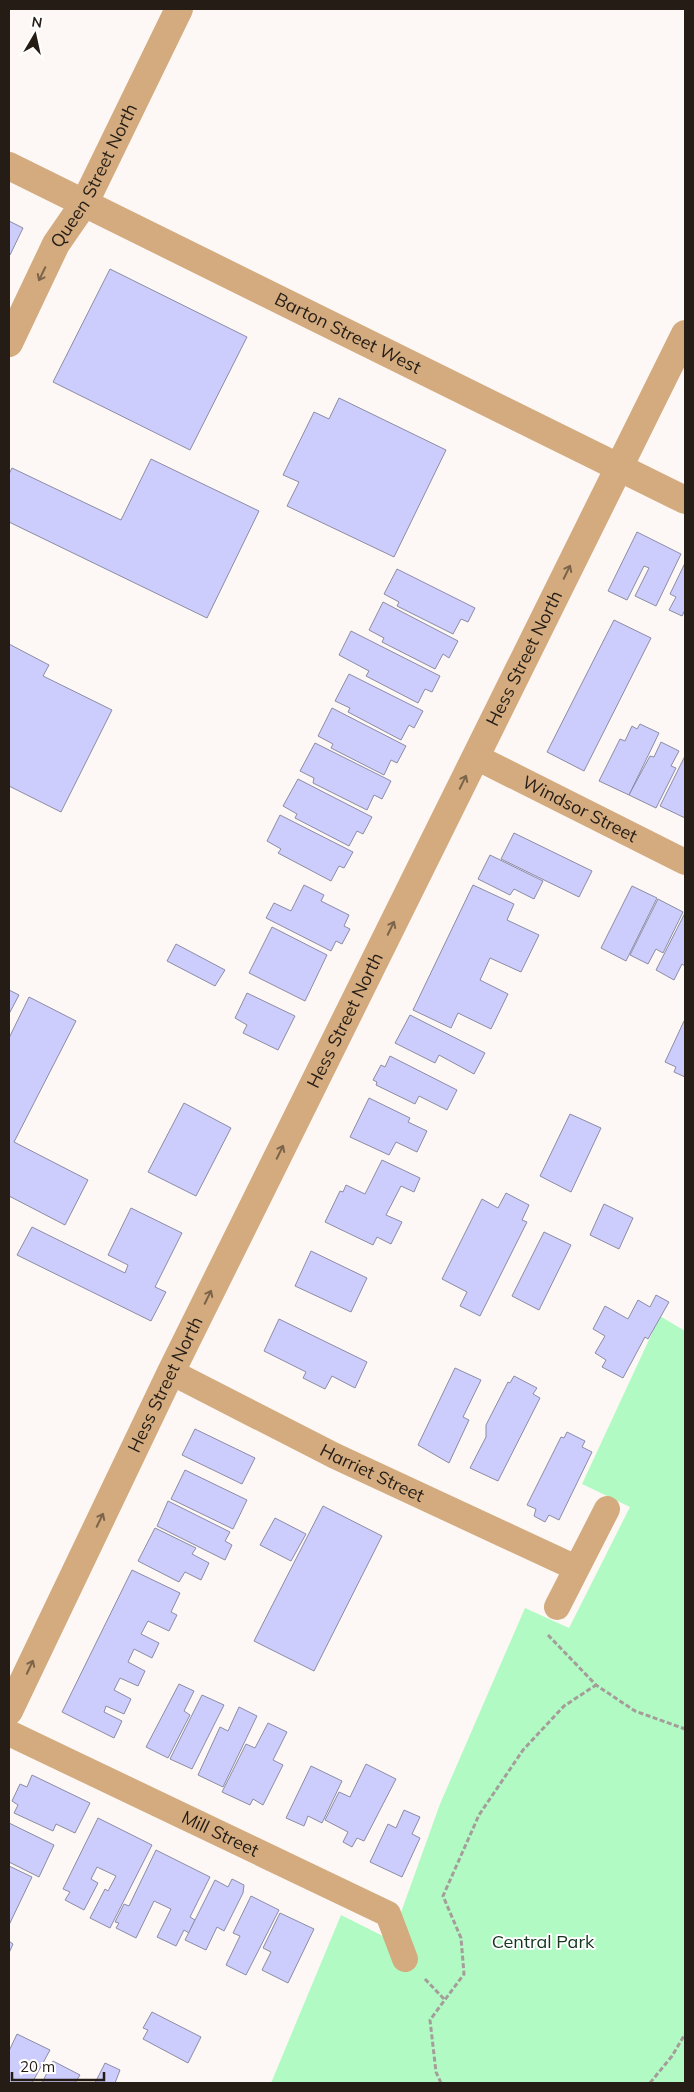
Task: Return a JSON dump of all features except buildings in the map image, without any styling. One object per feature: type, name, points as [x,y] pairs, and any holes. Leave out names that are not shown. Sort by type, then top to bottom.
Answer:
[{"type":"street","name":"Queen Street North","points":[[9,343],[56,244],[85,202],[179,9]]},
{"type":"street","name":"Barton Street West","points":[[9,166],[685,500]]},
{"type":"street","name":"Hess Street North","points":[[9,1711],[171,1372],[685,334]]},
{"type":"street","name":"Windsor Street","points":[[476,757],[685,862]]},
{"type":"street","name":"Harriet Street","points":[[171,1372],[336,1456],[576,1568]]},
{"type":"street","points":[[557,1607],[607,1509]]},
{"type":"street","name":"Mill Street","points":[[9,1733],[388,1914],[405,1959]]},
{"type":"path","points":[[544,1631],[596,1685],[635,1711],[685,1729]]},
{"type":"path","points":[[440,2083],[436,2072],[430,2020],[464,1974],[461,1938],[443,1896],[479,1815],[523,1750],[564,1706],[596,1685]]},
{"type":"path","points":[[650,2083],[672,2056],[685,2034]]},
{"type":"green space","name":"Central Park","points":[[660,1316],[685,1331],[685,2083],[271,2083],[341,1915],[391,1940],[440,1804],[525,1608],[569,1628],[630,1507],[582,1484]]}]
